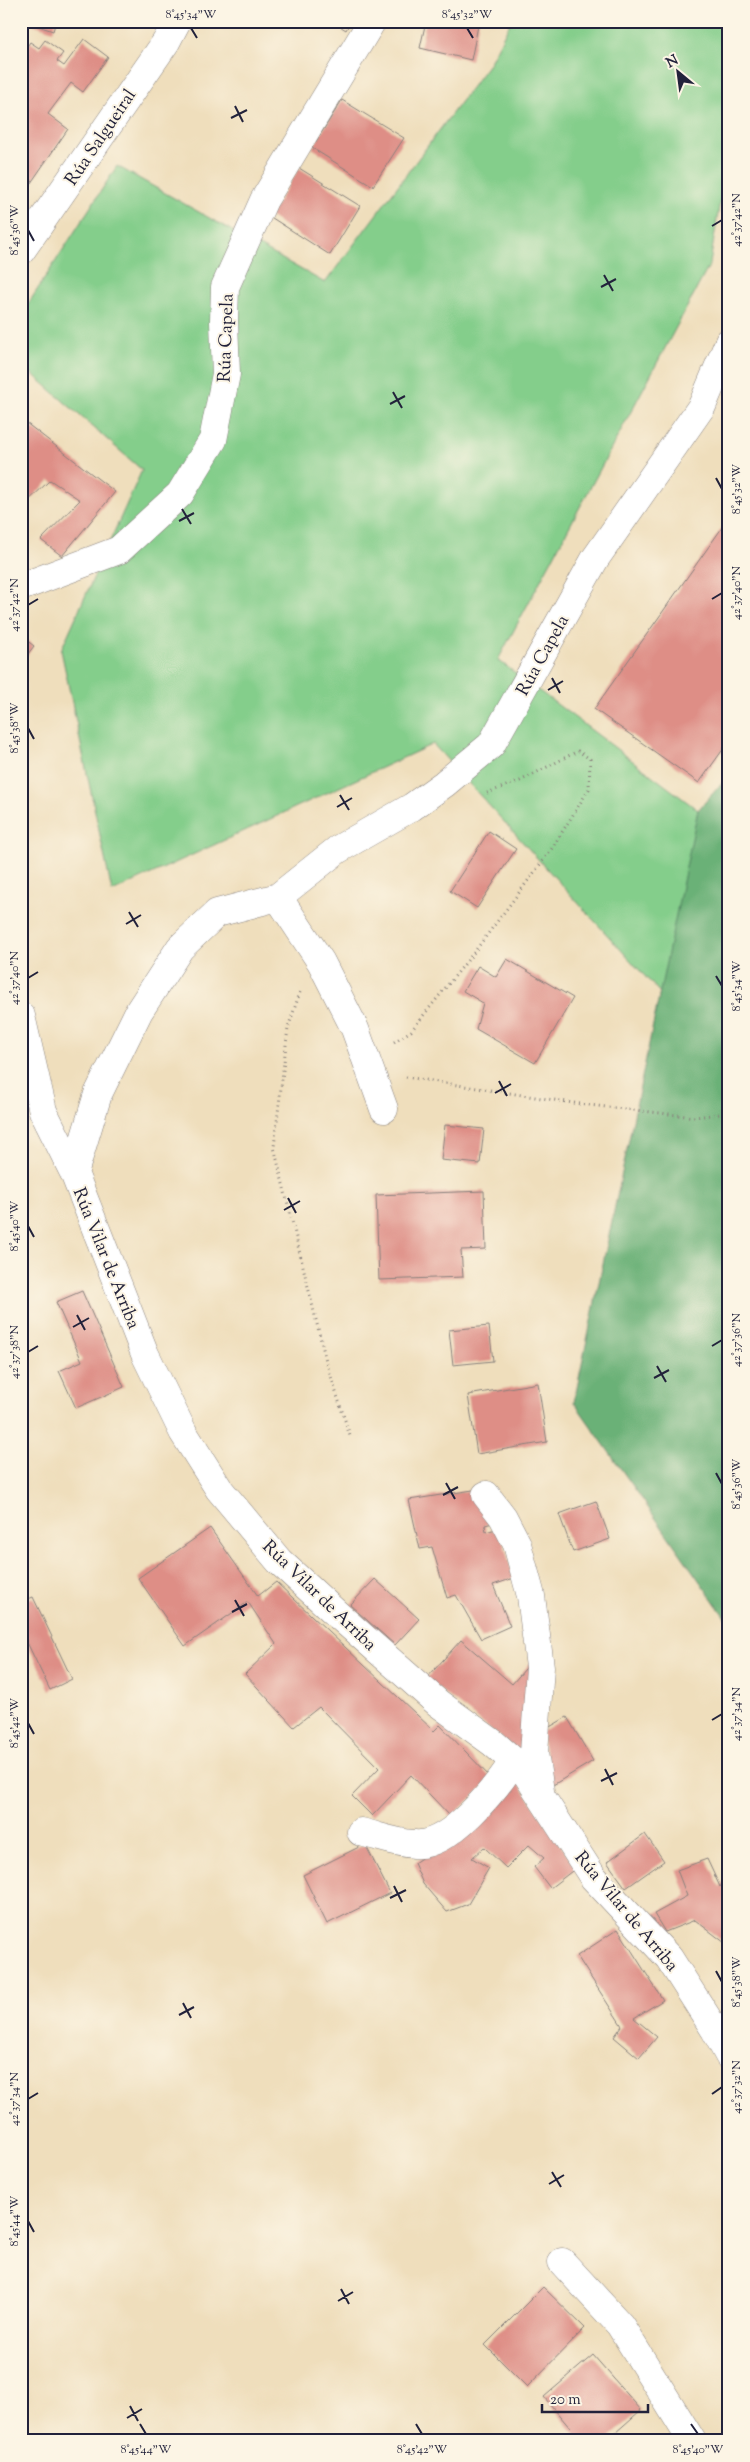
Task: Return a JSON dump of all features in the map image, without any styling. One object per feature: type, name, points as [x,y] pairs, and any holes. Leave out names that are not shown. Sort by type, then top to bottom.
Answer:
[{"type":"street","name":"Rúa Salgueiral","points":[[21,251],[166,42],[177,21]]},
{"type":"street","name":"Rúa Capela","points":[[21,587],[119,550],[180,494],[213,440],[226,374],[225,287],[264,200],[372,21]]},
{"type":"street","name":"Rúa Capela","points":[[278,897],[337,850],[412,807],[444,784],[491,745],[595,559],[702,406],[729,342]]},
{"type":"street","points":[[278,897],[314,951],[354,1029],[384,1109]]},
{"type":"street","name":"Rúa Vilar de Arriba","points":[[74,1173],[98,1094],[139,1012],[180,948],[217,913],[278,897]]},
{"type":"street","name":"Rúa Vilar de Arriba","points":[[21,1016],[43,1111],[74,1173],[145,1354],[183,1432],[219,1489],[279,1561],[438,1703],[494,1743],[524,1770],[540,1792],[563,1832],[593,1877],[669,1958],[715,2030],[729,2056]]},
{"type":"street","name":"Rúa Vilar de Arriba","points":[[486,1495],[503,1517],[516,1544],[531,1596],[540,1667],[534,1752],[540,1792]]},
{"type":"street","points":[[361,1832],[415,1845],[431,1842],[452,1830],[474,1810],[503,1778],[514,1761]]},
{"type":"street","points":[[562,2262],[620,2325],[692,2441]]},
{"type":"path","points":[[444,784],[466,802],[520,780],[578,751],[590,759],[589,789],[551,850],[475,951],[411,1031],[382,1050],[370,1069],[426,1081],[580,1104],[695,1117],[729,1112]]},
{"type":"path","points":[[314,951],[288,1028],[274,1148],[326,1361],[351,1439]]},
{"type":"green space","points":[[511,21],[729,21],[729,144],[710,264],[498,660],[698,810],[663,996],[433,744],[112,892],[61,650],[142,470],[21,364],[21,315],[117,166],[325,283],[489,64]]},
{"type":"green space","points":[[729,775],[729,1623],[574,1402],[698,810]]},
{"type":"building","points":[[24,21],[56,21],[53,31]]},
{"type":"building","points":[[332,21],[351,21],[346,30]]},
{"type":"building","points":[[426,21],[479,21],[471,60],[420,48]]},
{"type":"building","points":[[84,39],[108,57],[83,92],[71,83],[48,114],[68,129],[24,193],[21,194],[21,55],[30,42],[39,48],[45,40],[63,53],[57,61],[64,66]]},
{"type":"building","points":[[342,100],[404,138],[373,186],[312,148]]},
{"type":"building","points":[[299,168],[360,206],[330,255],[269,216]]},
{"type":"building","points":[[21,419],[115,492],[62,556],[41,540],[80,500],[50,480],[21,508]]},
{"type":"building","points":[[724,525],[729,528],[729,741],[699,783],[594,709]]},
{"type":"building","points":[[21,636],[34,646],[21,663]]},
{"type":"building","points":[[489,831],[516,849],[477,908],[450,891]]},
{"type":"building","points":[[507,959],[573,998],[535,1063],[476,1029],[483,1003],[463,991],[478,966],[496,977]]},
{"type":"building","points":[[445,1125],[484,1129],[480,1164],[441,1160]]},
{"type":"building","points":[[484,1191],[486,1249],[461,1250],[463,1277],[379,1280],[376,1195]]},
{"type":"building","points":[[82,1291],[124,1387],[76,1408],[59,1371],[82,1361],[56,1302]]},
{"type":"building","points":[[489,1326],[493,1361],[453,1365],[449,1330]]},
{"type":"building","points":[[538,1383],[547,1442],[477,1454],[468,1395]]},
{"type":"building","points":[[473,1490],[477,1505],[497,1522],[485,1525],[486,1532],[499,1528],[514,1578],[493,1585],[510,1626],[481,1639],[456,1595],[447,1598],[432,1547],[420,1549],[409,1500]]},
{"type":"building","points":[[596,1501],[610,1539],[573,1552],[559,1514]]},
{"type":"building","points":[[210,1528],[258,1596],[276,1582],[434,1731],[440,1725],[492,1779],[451,1817],[411,1775],[372,1816],[352,1796],[379,1768],[319,1707],[294,1727],[245,1674],[276,1644],[248,1602],[185,1646],[138,1578]]},
{"type":"building","points":[[375,1579],[419,1619],[395,1645],[350,1605]]},
{"type":"building","points":[[33,1597],[72,1679],[50,1690],[21,1630],[21,1602]]},
{"type":"building","points":[[461,1640],[512,1684],[532,1661],[528,1742],[519,1752],[426,1679]]},
{"type":"building","points":[[567,1717],[593,1761],[553,1785],[541,1732]]},
{"type":"building","points":[[515,1777],[576,1868],[550,1888],[534,1867],[544,1858],[529,1845],[506,1868],[484,1847],[472,1858],[489,1868],[468,1904],[447,1912],[423,1884],[414,1863],[467,1827]]},
{"type":"building","points":[[645,1834],[664,1861],[626,1888],[607,1862]]},
{"type":"building","points":[[365,1844],[390,1893],[327,1924],[303,1875]]},
{"type":"building","points":[[707,1859],[720,1887],[726,1879],[729,1881],[729,1946],[695,1920],[665,1932],[654,1914],[687,1896],[677,1870]]},
{"type":"building","points":[[618,1929],[663,2000],[634,2018],[657,2037],[639,2058],[614,2037],[622,2026],[577,1956]]},
{"type":"building","points":[[543,2287],[585,2328],[527,2387],[485,2345]]},
{"type":"building","points":[[593,2355],[641,2410],[606,2441],[581,2441],[544,2397]]}]
